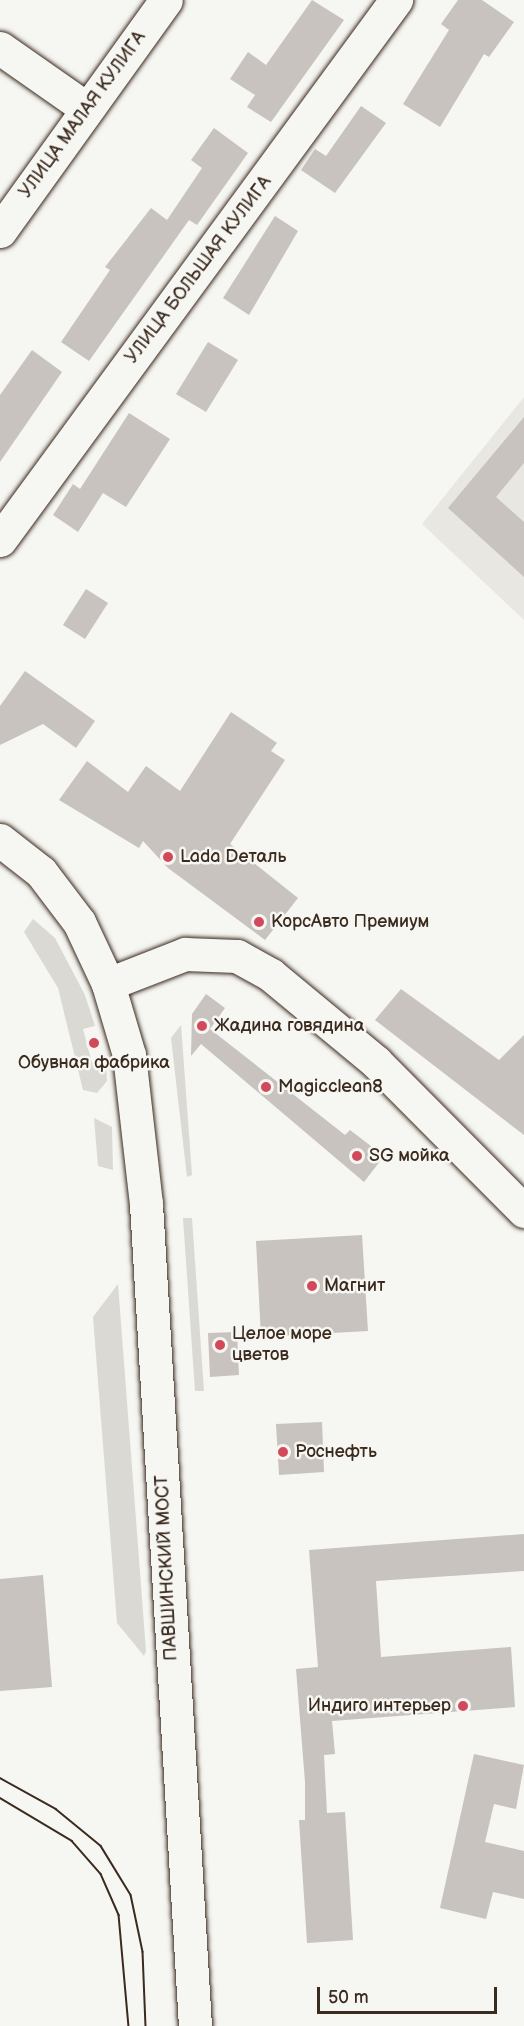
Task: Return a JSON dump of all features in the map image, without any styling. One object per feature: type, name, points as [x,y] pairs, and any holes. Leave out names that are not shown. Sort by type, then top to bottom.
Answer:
[{"type":"street","name":"УЛИЦА МАЛАЯ КУЛИГА","points":[[0,231],[166,0]]},
{"type":"street","name":"УЛИЦА БОЛЬШАЯ КУЛИГА","points":[[0,540],[396,0]]},
{"type":"street","points":[[0,48],[87,109]]},
{"type":"street","name":"ПАВШИНСКИЙ МОСТ","points":[[0,840],[41,873],[79,922],[108,984],[129,1054],[137,1110],[195,2026]]},
{"type":"street","points":[[108,984],[185,954],[237,956],[271,975],[376,1062],[524,1211]]},
{"type":"shaded area","points":[[524,397],[524,620],[422,524]]},
{"type":"shaded area","points":[[33,919],[55,938],[85,995],[95,1026],[83,1029],[92,1063],[106,1061],[107,1081],[97,1093],[83,1090],[58,988],[24,932]]},
{"type":"shaded area","points":[[181,1025],[192,1175],[187,1177],[171,1038]]},
{"type":"shaded area","points":[[94,1118],[112,1127],[113,1170],[98,1166]]},
{"type":"shaded area","points":[[183,1218],[192,1218],[204,1391],[195,1391]]},
{"type":"shaded area","points":[[118,1284],[146,1651],[144,1656],[117,1623],[93,1317]]},
{"type":"building","points":[[312,0],[344,20],[271,122],[247,107],[255,95],[230,79],[248,52],[266,65]]},
{"type":"building","points":[[458,0],[482,0],[514,22],[489,57],[484,54],[440,127],[403,104],[449,30],[441,24]]},
{"type":"building","points":[[361,106],[386,123],[335,193],[301,170],[315,149],[326,156]]},
{"type":"building","points":[[214,128],[248,153],[197,225],[189,220],[89,361],[61,342],[110,270],[105,267],[151,208],[167,220],[202,168],[191,160]]},
{"type":"building","points":[[275,216],[298,231],[249,315],[223,298]]},
{"type":"building","points":[[208,342],[238,360],[206,412],[176,394]]},
{"type":"building","points":[[32,350],[62,372],[0,462],[0,395]]},
{"type":"building","points":[[129,413],[170,439],[126,507],[103,493],[78,532],[53,515],[73,484],[80,489]]},
{"type":"building","points":[[524,417],[524,463],[496,497],[524,522],[524,577],[448,508]]},
{"type":"building","points":[[86,589],[108,603],[85,639],[63,625]]},
{"type":"building","points":[[25,671],[95,721],[76,748],[43,724],[0,745],[0,706]]},
{"type":"building","points":[[231,712],[277,743],[271,751],[285,760],[230,844],[298,898],[265,940],[168,868],[143,841],[139,848],[59,800],[87,761],[128,792],[146,766],[180,791]]},
{"type":"building","points":[[401,989],[499,1060],[524,1035],[524,1135],[375,1020]]},
{"type":"building","points":[[206,994],[225,1008],[210,1029],[345,1135],[350,1130],[384,1156],[364,1182],[201,1044],[191,1056],[192,1014]]},
{"type":"building","name":"Магнит","points":[[362,1235],[368,1331],[261,1337],[256,1241]]},
{"type":"building","name":"Целое море цветов","points":[[237,1332],[239,1375],[210,1377],[208,1333]]},
{"type":"building","points":[[322,1422],[324,1472],[279,1475],[276,1424]]},
{"type":"building","points":[[524,1534],[524,1571],[376,1581],[381,1657],[511,1647],[515,1707],[332,1721],[335,1754],[324,1755],[327,1813],[345,1812],[353,1940],[307,1943],[299,1820],[305,1820],[305,1782],[296,1669],[318,1667],[309,1550]]},
{"type":"building","points":[[43,1575],[52,1687],[0,1691],[0,1579]]},
{"type":"building","points":[[474,1754],[524,1765],[516,1809],[494,1804],[485,1842],[524,1851],[524,1899],[493,1892],[486,1919],[440,1908]]},
{"type":"tram line","points":[[0,1778],[56,1809],[101,1846],[131,1895],[143,1952],[146,2026]]},
{"type":"tram line","points":[[0,1798],[72,1841],[101,1874],[119,1915],[129,2026]]},
{"type":"place","name":"Lada Dеталь","points":[[168,857]]},
{"type":"place","name":"КорсАвто Премиум","points":[[259,922]]},
{"type":"place","name":"Жадина говядина","points":[[202,1026]]},
{"type":"place","name":"Обувная фабрика","points":[[94,1043]]},
{"type":"place","name":"Magicclean8","points":[[266,1087]]},
{"type":"place","name":"SG мойка","points":[[357,1156]]},
{"type":"place","name":"Магнит","points":[[312,1286]]},
{"type":"place","name":"Целое море цветов","points":[[220,1345]]},
{"type":"place","name":"Роснефть","points":[[283,1452]]},
{"type":"place","name":"Индиго интерьер","points":[[463,1706]]}]
